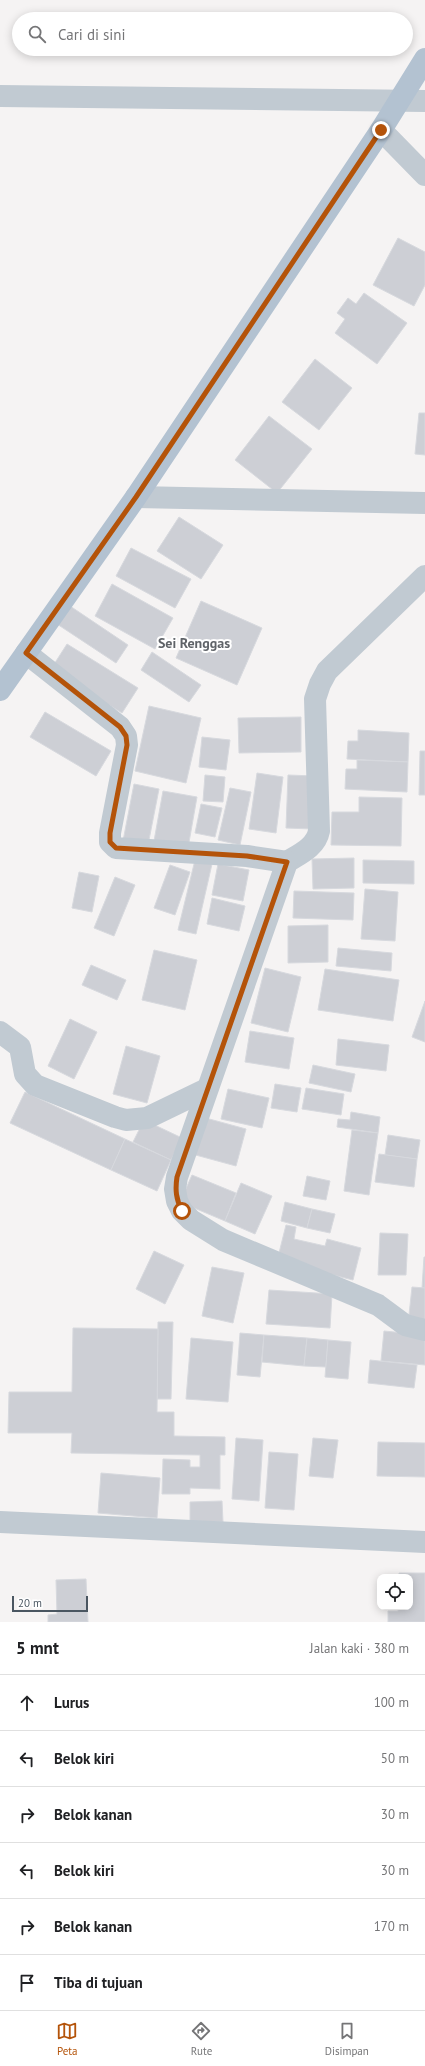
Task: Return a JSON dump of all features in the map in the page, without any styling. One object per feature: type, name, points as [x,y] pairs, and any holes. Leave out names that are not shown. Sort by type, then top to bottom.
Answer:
[{"type":"main road","points":[[0,690],[136,497],[381,130],[425,59]]},
{"type":"street","points":[[0,96],[425,100]]},
{"type":"street","points":[[381,130],[425,175]]},
{"type":"street","points":[[136,497],[425,503]]},
{"type":"street","points":[[425,576],[327,672],[320,684],[315,699],[318,838],[312,845],[287,862],[207,1089],[177,1177],[175,1189],[177,1201],[182,1211],[191,1220],[223,1240],[378,1305],[405,1325],[425,1330]]},
{"type":"street","points":[[26,653],[120,727],[126,736],[127,745],[110,833],[110,842],[116,848],[247,856],[287,862]]},
{"type":"street","points":[[0,1032],[20,1047],[25,1074],[35,1085],[114,1117],[126,1120],[147,1118],[207,1089]]},
{"type":"street","points":[[0,1522],[425,1542]]},
{"type":"building","points":[[398,238],[425,252],[425,285],[414,306],[373,285]]},
{"type":"building","points":[[364,293],[407,323],[377,364],[335,333],[345,319],[337,313],[348,298],[356,304]]},
{"type":"building","points":[[315,359],[352,388],[319,430],[282,402]]},
{"type":"building","points":[[419,413],[425,413],[425,455],[415,454]]},
{"type":"building","points":[[269,416],[312,449],[277,493],[235,460]]},
{"type":"building","points":[[179,517],[223,545],[201,579],[157,551]]},
{"type":"building","points":[[131,548],[191,579],[175,608],[116,576]]},
{"type":"building","points":[[112,584],[173,618],[155,649],[95,616]]},
{"type":"building","points":[[201,601],[262,628],[237,685],[176,658]]},
{"type":"building","points":[[70,606],[128,645],[116,663],[57,624]]},
{"type":"building","points":[[67,644],[138,688],[122,713],[51,669]]},
{"type":"building","points":[[152,652],[201,685],[189,702],[141,670]]},
{"type":"building","points":[[149,706],[201,718],[186,783],[135,771]]},
{"type":"building","points":[[45,712],[111,751],[96,776],[30,737]]},
{"type":"building","points":[[301,717],[301,752],[239,753],[238,718]]},
{"type":"building","points":[[358,730],[409,733],[408,762],[347,759],[348,741],[358,741]]},
{"type":"building","points":[[202,737],[230,740],[226,770],[199,767]]},
{"type":"building","points":[[420,751],[425,751],[425,795],[419,795]]},
{"type":"building","points":[[357,760],[408,762],[407,792],[345,789],[346,769],[357,769]]},
{"type":"building","points":[[257,773],[283,777],[276,833],[249,829]]},
{"type":"building","points":[[205,775],[225,777],[223,802],[203,801]]},
{"type":"building","points":[[288,775],[314,776],[312,829],[286,828]]},
{"type":"building","points":[[134,784],[159,789],[148,845],[123,841]]},
{"type":"building","points":[[230,788],[251,792],[240,845],[218,840]]},
{"type":"building","points":[[163,791],[197,797],[188,848],[154,841]]},
{"type":"building","points":[[359,797],[402,798],[401,846],[331,845],[332,812],[359,812]]},
{"type":"building","points":[[201,804],[222,808],[215,837],[195,833]]},
{"type":"building","points":[[354,858],[354,888],[313,889],[312,859]]},
{"type":"building","points":[[195,860],[212,864],[196,934],[178,930]]},
{"type":"building","points":[[363,860],[414,861],[414,884],[363,883]]},
{"type":"building","points":[[218,864],[249,870],[243,901],[212,895]]},
{"type":"building","points":[[170,865],[190,872],[175,915],[154,908]]},
{"type":"building","points":[[79,872],[99,876],[92,912],[72,908]]},
{"type":"building","points":[[115,877],[135,885],[114,936],[94,928]]},
{"type":"building","points":[[365,889],[398,892],[395,941],[361,939]]},
{"type":"building","points":[[294,891],[354,893],[353,920],[293,918]]},
{"type":"building","points":[[212,898],[245,906],[239,931],[207,924]]},
{"type":"building","points":[[328,925],[328,962],[288,963],[288,926]]},
{"type":"building","points":[[338,948],[392,953],[391,971],[336,966]]},
{"type":"building","points":[[154,950],[197,960],[185,1010],[142,1000]]},
{"type":"building","points":[[91,965],[126,980],[117,1000],[82,985]]},
{"type":"building","points":[[265,968],[301,977],[288,1032],[251,1023]]},
{"type":"building","points":[[325,969],[399,980],[393,1021],[318,1010]]},
{"type":"building","points":[[425,1001],[425,1042],[412,1037]]},
{"type":"building","points":[[70,1019],[97,1032],[74,1079],[48,1066]]},
{"type":"building","points":[[250,1031],[294,1038],[289,1069],[245,1062]]},
{"type":"building","points":[[338,1039],[389,1045],[386,1071],[336,1065]]},
{"type":"building","points":[[126,1046],[160,1056],[147,1103],[113,1094]]},
{"type":"building","points":[[313,1065],[355,1074],[351,1092],[309,1083]]},
{"type":"building","points":[[275,1084],[301,1088],[297,1112],[271,1108]]},
{"type":"building","points":[[306,1088],[344,1094],[341,1115],[302,1109]]},
{"type":"building","points":[[228,1089],[269,1098],[262,1128],[221,1119]]},
{"type":"building","points":[[25,1092],[125,1139],[111,1170],[10,1123]]},
{"type":"building","points":[[351,1112],[380,1117],[378,1133],[337,1127],[338,1119],[350,1120]]},
{"type":"building","points":[[202,1117],[246,1129],[236,1166],[192,1154]]},
{"type":"building","points":[[144,1120],[182,1138],[171,1160],[133,1142]]},
{"type":"building","points":[[352,1130],[378,1133],[369,1195],[344,1191]]},
{"type":"building","points":[[388,1135],[420,1140],[417,1159],[385,1155]]},
{"type":"building","points":[[125,1139],[171,1160],[157,1191],[111,1170]]},
{"type":"building","points":[[379,1154],[417,1159],[414,1187],[375,1182]]},
{"type":"building","points":[[192,1175],[236,1193],[225,1221],[180,1202]]},
{"type":"building","points":[[307,1176],[330,1181],[326,1200],[303,1196]]},
{"type":"building","points":[[241,1183],[272,1196],[255,1234],[225,1221]]},
{"type":"building","points":[[285,1202],[312,1209],[307,1228],[281,1221]]},
{"type":"building","points":[[312,1209],[335,1214],[330,1233],[307,1228]]},
{"type":"building","points":[[286,1225],[296,1227],[294,1239],[325,1246],[327,1239],[361,1248],[353,1280],[277,1261]]},
{"type":"building","points":[[380,1233],[408,1234],[406,1275],[378,1275]]},
{"type":"building","points":[[154,1251],[184,1265],[165,1304],[136,1289]]},
{"type":"building","points":[[424,1257],[425,1288],[422,1288]]},
{"type":"building","points":[[212,1267],[244,1273],[233,1323],[202,1316]]},
{"type":"building","points":[[412,1287],[425,1288],[425,1326],[408,1324]]},
{"type":"building","points":[[269,1290],[332,1294],[330,1328],[266,1324]]},
{"type":"building","points":[[158,1322],[173,1322],[171,1399],[157,1399]]},
{"type":"building","points":[[73,1328],[158,1329],[157,1412],[174,1412],[174,1436],[225,1437],[225,1455],[220,1455],[220,1489],[190,1488],[190,1494],[162,1494],[163,1459],[190,1460],[190,1467],[200,1467],[200,1455],[71,1453],[72,1433],[8,1433],[9,1392],[72,1392]]},
{"type":"building","points":[[384,1331],[425,1335],[425,1365],[381,1361]]},
{"type":"building","points":[[240,1333],[264,1335],[260,1377],[237,1375]]},
{"type":"building","points":[[264,1335],[307,1338],[304,1366],[262,1362]]},
{"type":"building","points":[[191,1338],[233,1342],[228,1402],[186,1399]]},
{"type":"building","points":[[307,1338],[328,1340],[326,1367],[304,1366]]},
{"type":"building","points":[[328,1340],[351,1342],[348,1379],[325,1377]]},
{"type":"building","points":[[370,1360],[417,1365],[414,1388],[368,1383]]},
{"type":"building","points":[[236,1438],[263,1440],[259,1501],[232,1499]]},
{"type":"building","points":[[313,1438],[338,1440],[333,1478],[309,1476]]},
{"type":"building","points":[[378,1442],[425,1443],[425,1477],[377,1476]]},
{"type":"building","points":[[269,1452],[298,1454],[294,1510],[265,1508]]},
{"type":"building","points":[[101,1473],[160,1478],[157,1518],[98,1513]]},
{"type":"building","points":[[222,1501],[223,1522],[190,1522],[190,1502]]},
{"type":"building","points":[[425,1573],[425,1622],[388,1622],[388,1611],[413,1610],[413,1574],[399,1574]]},
{"type":"building","points":[[86,1579],[88,1622],[48,1622],[48,1615],[57,1614],[56,1580]]},
{"type":"district","name":"Sei Renggas","points":[[194,643]]},
{"type":"route","points":[[182,1211],[177,1201],[175,1189],[177,1177],[287,862],[247,856],[125,850],[116,848],[110,842],[110,833],[127,745],[126,736],[120,727],[26,653],[136,497],[381,130]]}]
